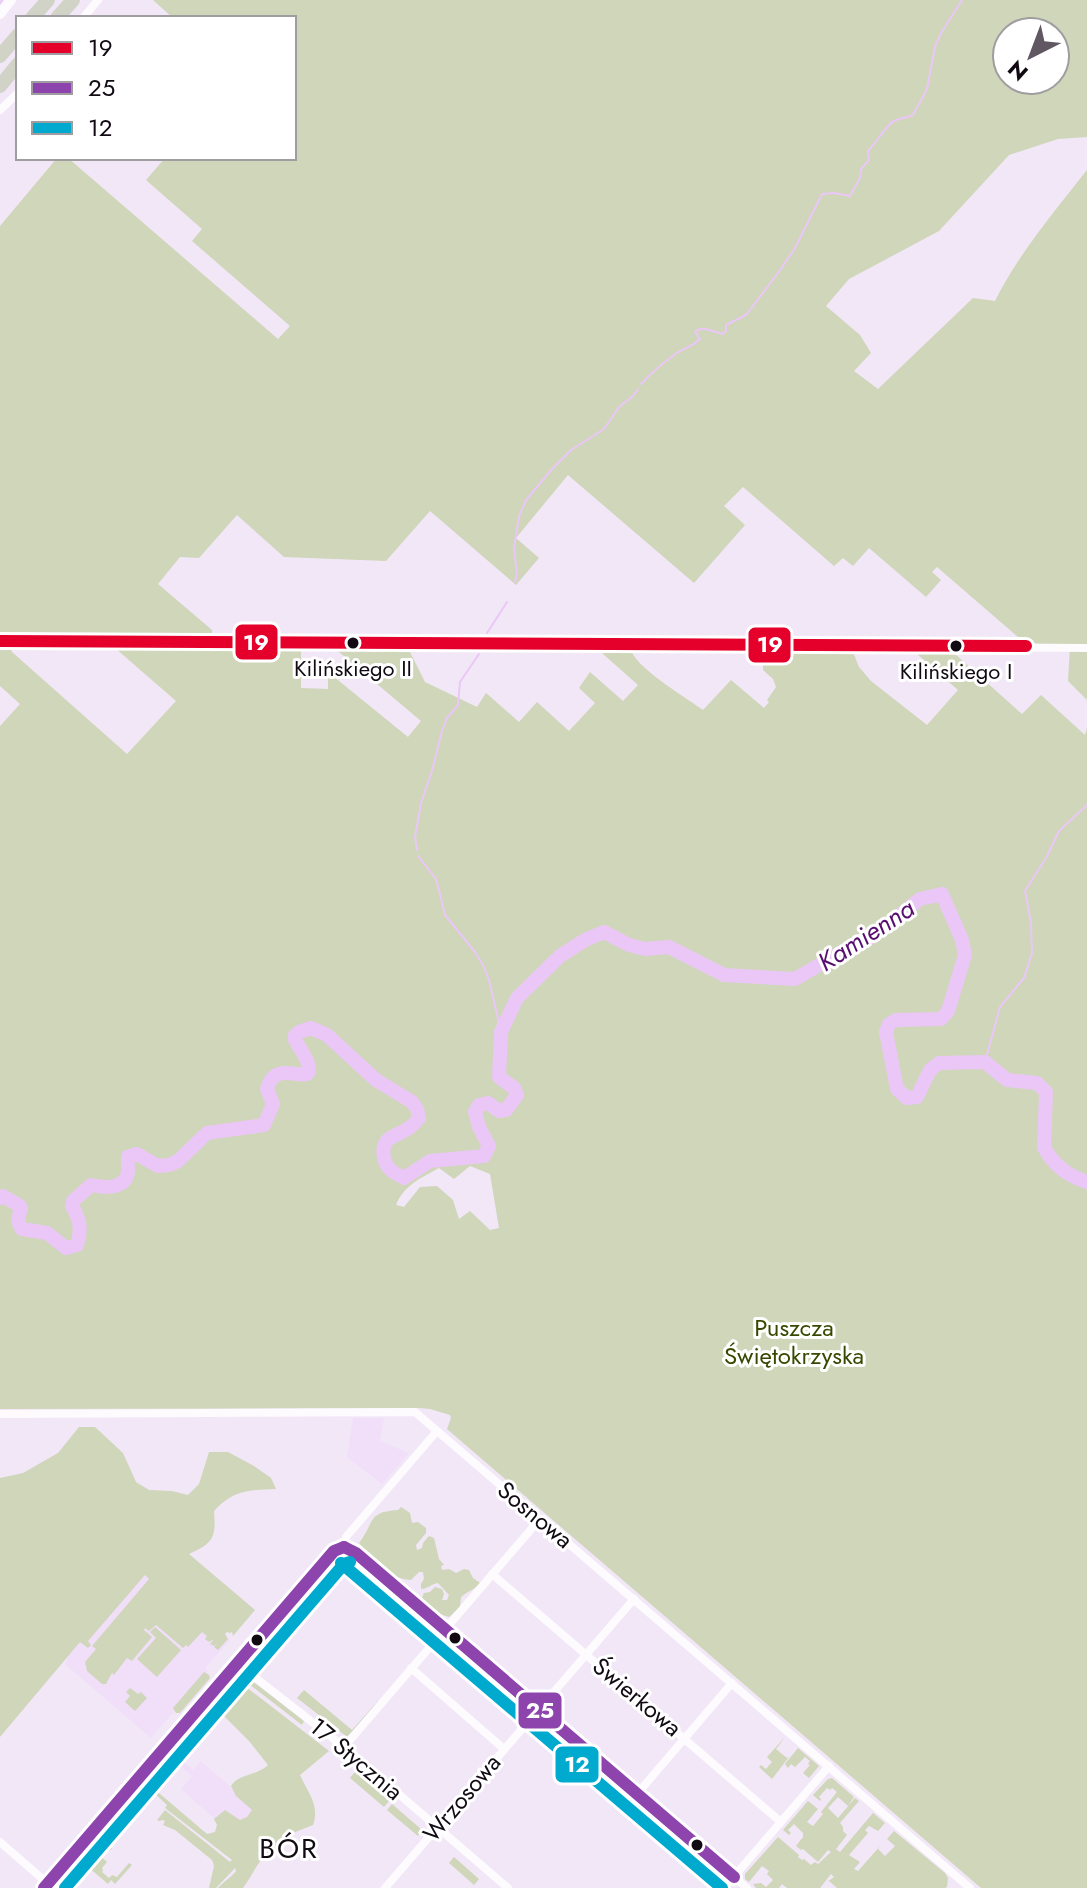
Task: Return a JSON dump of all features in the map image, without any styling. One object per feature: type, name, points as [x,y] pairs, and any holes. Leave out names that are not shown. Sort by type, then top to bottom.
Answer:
[{"type":"highway","points":[[34,16],[48,0]]},
{"type":"highway","points":[[59,16],[73,0]]},
{"type":"highway","points":[[0,56],[16,37]]},
{"type":"highway","points":[[0,86],[16,66]]},
{"type":"street","points":[[0,14],[11,0]]},
{"type":"street","points":[[85,16],[98,0]]},
{"type":"street","points":[[0,110],[16,95]]},
{"type":"street","points":[[0,641],[1087,648]]},
{"type":"street","name":"Sosnowa","points":[[0,1414],[415,1412],[970,1888]]},
{"type":"street","points":[[344,1547],[346,1537],[437,1431]]},
{"type":"street","points":[[344,1747],[540,1519]]},
{"type":"street","points":[[0,1842],[48,1887],[334,1551],[344,1547],[353,1550],[747,1888]]},
{"type":"street","name":"Świerkowa","points":[[492,1574],[781,1822]]},
{"type":"street","name":"Wrzosowa","points":[[385,1888],[634,1599]]},
{"type":"street","name":"17 Stycznia","points":[[238,1664],[344,1747],[508,1888]]},
{"type":"street","points":[[411,1668],[504,1749]]},
{"type":"street","points":[[637,1794],[732,1683]]},
{"type":"street","points":[[724,1888],[829,1766]]},
{"type":"shaded area","points":[[353,1418],[384,1418],[380,1441],[409,1453],[382,1484],[347,1457]]},
{"type":"shaded area","points":[[168,1537],[255,1610],[229,1628],[224,1635],[230,1640],[205,1668],[208,1672],[151,1738],[66,1665],[67,1657]]},
{"type":"shaded area","points":[[172,1752],[193,1770],[201,1761],[272,1823],[250,1850],[181,1789],[192,1776],[168,1756]]},
{"type":"green space","points":[[153,0],[1087,0],[1087,137],[1058,139],[1009,155],[939,231],[849,279],[826,306],[860,335],[871,353],[854,371],[878,389],[973,298],[995,301],[1026,250],[1087,170],[1087,700],[1068,681],[1070,646],[1025,643],[937,567],[932,572],[941,580],[926,597],[869,548],[853,566],[843,558],[834,566],[743,487],[724,506],[745,525],[694,583],[568,475],[516,538],[539,558],[516,585],[430,511],[386,561],[284,557],[237,515],[199,558],[180,557],[158,584],[212,630],[212,636],[5,637],[0,632],[0,226],[55,160],[70,160],[278,339],[290,326],[192,241],[202,229],[146,180],[163,160],[296,160],[296,16],[171,16]]},
{"type":"green space","name":"Puszcza Świętokrzyska","points":[[0,646],[10,646],[12,652],[127,754],[176,701],[115,648],[301,647],[301,688],[328,689],[328,672],[408,737],[421,721],[338,648],[408,648],[425,682],[477,707],[486,693],[519,722],[537,702],[569,731],[595,703],[579,688],[590,672],[623,701],[638,685],[603,654],[601,648],[631,649],[651,673],[703,710],[731,680],[764,708],[776,687],[773,679],[763,670],[763,658],[773,649],[853,652],[859,667],[871,681],[927,725],[958,690],[916,653],[955,654],[1022,714],[1041,695],[1085,735],[1087,728],[1087,1888],[981,1888],[447,1429],[450,1415],[419,1408],[0,1409],[0,726],[20,704],[0,686]],"holes":[[[470,1166],[490,1174],[499,1228],[490,1230],[470,1211],[459,1219],[453,1200],[437,1186],[420,1187],[404,1207],[396,1205],[408,1187],[439,1168],[454,1179]]]},
{"type":"green space","points":[[79,1427],[95,1427],[123,1453],[136,1482],[149,1490],[188,1495],[199,1484],[209,1452],[228,1452],[271,1478],[276,1489],[242,1492],[221,1504],[214,1511],[212,1538],[189,1554],[255,1610],[233,1636],[232,1632],[225,1634],[228,1639],[218,1650],[214,1647],[218,1643],[214,1646],[210,1644],[214,1639],[209,1642],[202,1632],[188,1647],[183,1648],[156,1625],[149,1631],[145,1628],[152,1637],[132,1661],[127,1658],[106,1684],[102,1684],[87,1671],[85,1662],[96,1649],[92,1646],[149,1579],[145,1575],[88,1641],[91,1645],[88,1648],[80,1642],[0,1737],[0,1478],[23,1473],[58,1453]]},
{"type":"green space","points":[[401,1507],[410,1513],[412,1523],[418,1522],[426,1528],[426,1533],[416,1545],[417,1550],[422,1548],[429,1536],[434,1538],[439,1559],[444,1565],[441,1566],[442,1570],[449,1569],[456,1573],[469,1570],[480,1583],[461,1597],[460,1607],[449,1617],[430,1611],[422,1598],[424,1593],[435,1587],[442,1589],[442,1600],[447,1600],[449,1595],[438,1583],[421,1589],[423,1572],[411,1580],[395,1576],[359,1543],[376,1516]]},
{"type":"green space","points":[[155,1627],[181,1650],[157,1677],[137,1659],[156,1638],[150,1632]]},
{"type":"green space","points":[[204,1672],[210,1678],[180,1713],[176,1713],[173,1708]]},
{"type":"green space","points":[[248,1678],[304,1721],[302,1725],[249,1684]]},
{"type":"green space","points":[[233,1679],[329,1751],[300,1775],[314,1805],[313,1825],[285,1836],[282,1849],[272,1856],[266,1854],[243,1888],[218,1888],[236,1871],[235,1868],[216,1888],[209,1888],[214,1866],[212,1860],[175,1830],[163,1825],[165,1821],[157,1820],[165,1810],[230,1862],[232,1860],[165,1808],[167,1805],[152,1791],[139,1806],[131,1799],[146,1782],[207,1834],[215,1832],[217,1825],[214,1819],[225,1810],[240,1820],[247,1817],[252,1810],[236,1796],[231,1786],[268,1765],[212,1704]]},
{"type":"green space","points":[[130,1688],[147,1698],[135,1711],[125,1702],[130,1696],[126,1692]]},
{"type":"green space","points":[[304,1690],[352,1730],[378,1703],[347,1737],[297,1698]]},
{"type":"green space","points":[[785,1737],[776,1749],[789,1757],[772,1779],[759,1767],[761,1765],[766,1769],[772,1762],[767,1757]]},
{"type":"green space","points":[[798,1748],[819,1766],[809,1778],[803,1773],[810,1765],[805,1757],[795,1767],[791,1764],[788,1768],[785,1764]]},
{"type":"green space","points":[[355,1772],[389,1801],[384,1807],[350,1778]]},
{"type":"green space","points":[[832,1778],[854,1797],[848,1806],[838,1797],[828,1808],[838,1818],[855,1798],[859,1801],[840,1823],[847,1835],[836,1849],[840,1852],[873,1813],[885,1823],[878,1831],[869,1826],[865,1830],[868,1833],[849,1855],[860,1862],[854,1869],[858,1871],[881,1845],[878,1849],[885,1856],[895,1846],[887,1839],[894,1831],[945,1873],[947,1887],[837,1888],[827,1882],[834,1877],[831,1874],[820,1888],[787,1888],[782,1884],[779,1888],[756,1888],[753,1884],[761,1883],[766,1887],[773,1880],[767,1874],[769,1871],[762,1866],[749,1882],[745,1879],[745,1874],[778,1837],[811,1865],[815,1862],[818,1864],[831,1852],[828,1850],[818,1862],[796,1846],[803,1833],[794,1824],[788,1830],[789,1835],[783,1830],[808,1801],[818,1809],[807,1822],[813,1826],[837,1792],[827,1788],[819,1797],[820,1801],[813,1795]]},
{"type":"green space","points":[[392,1804],[422,1830],[418,1836],[387,1810]]},
{"type":"green space","points":[[100,1837],[112,1848],[110,1850],[106,1843],[102,1850],[99,1847],[103,1844],[101,1841],[93,1850],[107,1862],[102,1872],[109,1878],[112,1875],[117,1877],[129,1863],[132,1865],[115,1884],[111,1880],[108,1884],[80,1860]]},
{"type":"green space","points":[[454,1857],[479,1879],[474,1885],[449,1863]]},
{"type":"waterway","points":[[641,384],[667,360],[700,339],[695,332],[698,330],[723,334],[726,325],[746,315],[795,248],[822,194],[850,196],[860,178],[861,169],[869,160],[868,151],[891,123],[913,115],[927,89],[935,47],[962,0]]},
{"type":"waterway","points":[[515,582],[514,549],[519,516],[526,500],[571,450],[604,429],[619,407],[638,389]]},
{"type":"waterway","points":[[487,633],[507,602]]},
{"type":"waterway","points":[[417,850],[415,837],[421,803],[442,731],[447,718],[458,705],[460,682],[479,654]]},
{"type":"waterway","points":[[985,1062],[1000,1007],[1024,978],[1032,953],[1025,891],[1059,831],[1087,805]]},
{"type":"waterway","points":[[418,856],[436,879],[445,915],[484,967],[501,1032]]},
{"type":"waterway","name":"Kamienna","points":[[0,1198],[3,1196],[20,1206],[22,1229],[47,1233],[66,1248],[77,1245],[79,1225],[73,1201],[91,1185],[108,1187],[123,1182],[128,1171],[128,1157],[137,1154],[158,1166],[169,1165],[178,1161],[207,1133],[264,1125],[273,1104],[267,1089],[272,1079],[278,1074],[306,1074],[309,1071],[295,1035],[311,1028],[327,1035],[376,1080],[412,1102],[417,1109],[419,1118],[416,1122],[385,1144],[384,1159],[392,1171],[404,1178],[430,1161],[484,1156],[489,1146],[475,1112],[479,1105],[488,1103],[499,1111],[506,1110],[517,1095],[514,1088],[499,1077],[501,1032],[517,998],[560,956],[585,940],[604,932],[629,945],[645,949],[669,947],[724,975],[795,979],[872,937],[920,899],[942,894],[962,940],[965,955],[948,1011],[941,1019],[896,1020],[889,1024],[886,1032],[897,1089],[907,1098],[917,1097],[930,1070],[939,1063],[985,1062],[1007,1080],[1037,1083],[1046,1092],[1044,1147],[1062,1169],[1087,1182]]},
{"type":"transit line","name":"19","points":[[0,641],[1026,646]]},
{"type":"transit line","name":"25","points":[[344,1547],[356,1553],[734,1877]]},
{"type":"transit line","name":"25","points":[[44,1888],[334,1551],[344,1547]]},
{"type":"transit line","name":"12","points":[[65,1888],[344,1564],[350,1562]]},
{"type":"transit line","name":"12","points":[[341,1563],[722,1888]]},
{"type":"place","name":"Kilińskiego II","points":[[353,643]]},
{"type":"place","name":"Kilińskiego I","points":[[956,646]]},
{"type":"district","name":"BÓR","points":[[289,1848]]}]
